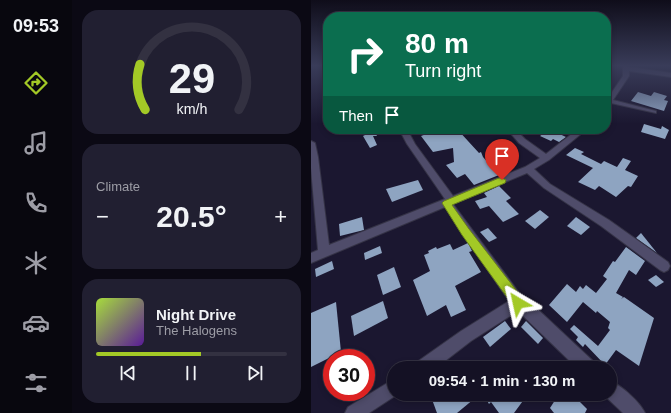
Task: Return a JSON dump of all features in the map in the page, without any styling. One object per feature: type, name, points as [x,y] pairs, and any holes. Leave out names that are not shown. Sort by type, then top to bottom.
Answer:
[{"type":"street","points":[[611,98],[619,85]]},
{"type":"street","points":[[611,104],[654,112]]},
{"type":"street","points":[[406,134],[449,202],[466,232],[518,303],[526,308],[581,361]]},
{"type":"street","points":[[516,134],[522,141],[545,158]]},
{"type":"street","points":[[311,258],[528,169],[576,134]]},
{"type":"street","points":[[311,143],[317,175],[318,209],[324,252]]},
{"type":"street","points":[[528,169],[547,186],[605,223],[664,266]]},
{"type":"street","points":[[432,361],[466,336],[518,303]]},
{"type":"street","points":[[363,411],[387,392]]},
{"type":"street","points":[[617,396],[635,413]]},
{"type":"building","points":[[638,92],[651,96],[654,92],[667,96],[664,100],[668,101],[664,111],[631,101]]},
{"type":"building","points":[[644,124],[661,129],[662,126],[669,130],[665,139],[641,132]]},
{"type":"building","points":[[376,134],[377,136],[373,136],[377,145],[370,148],[363,136]]},
{"type":"building","points":[[426,134],[462,134],[479,153],[481,152],[483,157],[499,175],[474,185],[465,174],[457,178],[446,165],[454,162],[453,148],[433,152],[421,136]]},
{"type":"building","points":[[543,134],[560,134],[566,137],[559,142],[553,139],[551,141],[540,136]]},
{"type":"building","points":[[575,148],[584,152],[581,154],[601,164],[604,161],[617,167],[623,158],[631,161],[625,170],[638,176],[631,187],[628,186],[616,197],[599,186],[595,190],[578,182],[593,168],[566,155]]},
{"type":"building","points":[[418,180],[423,190],[392,202],[386,189]]},
{"type":"building","points":[[499,186],[511,198],[506,201],[519,214],[503,222],[489,206],[480,209],[475,201],[487,197],[484,193]]},
{"type":"building","points":[[540,210],[549,217],[535,229],[525,221]]},
{"type":"building","points":[[362,217],[364,230],[340,236],[339,224]]},
{"type":"building","points":[[576,217],[590,227],[581,235],[567,226]]},
{"type":"building","points":[[488,228],[497,238],[489,242],[480,232]]},
{"type":"building","points":[[641,233],[657,253],[636,238]]},
{"type":"building","points":[[468,243],[472,251],[469,252],[481,272],[455,286],[466,310],[451,317],[446,305],[427,316],[413,280],[430,271],[424,255],[436,247],[437,249],[450,244],[453,250]]},
{"type":"building","points":[[380,246],[382,253],[365,260],[364,253]]},
{"type":"building","points":[[626,247],[645,261],[636,275],[629,270],[616,293],[623,297],[621,299],[624,297],[654,318],[639,366],[616,350],[608,361],[601,361],[585,344],[583,347],[576,340],[578,337],[570,329],[574,325],[598,346],[610,330],[608,328],[610,322],[597,311],[596,313],[583,302],[567,322],[549,305],[567,284],[576,292],[580,286],[583,289],[586,285],[596,293],[607,279],[603,276],[613,261],[615,262]]},
{"type":"building","points":[[332,261],[334,269],[316,277],[315,269]]},
{"type":"building","points":[[394,267],[401,287],[383,295],[377,275]]},
{"type":"building","points":[[656,275],[664,282],[656,287],[648,280]]},
{"type":"building","points":[[383,301],[388,318],[354,336],[351,316]]},
{"type":"building","points":[[336,302],[341,349],[323,349],[323,361],[311,367],[311,313]]},
{"type":"building","points":[[505,321],[511,329],[490,347],[483,337]]},
{"type":"building","points":[[526,321],[543,338],[538,344],[521,327]]},
{"type":"building","points":[[433,401],[472,401],[457,413],[437,413]]},
{"type":"building","points":[[487,401],[523,401],[514,413],[499,413],[491,402],[489,404]]},
{"type":"building","points":[[554,401],[579,401],[587,409],[585,413],[554,413],[550,408]]},
{"type":"route","points":[[502,180],[447,203],[461,225],[518,303]]}]
